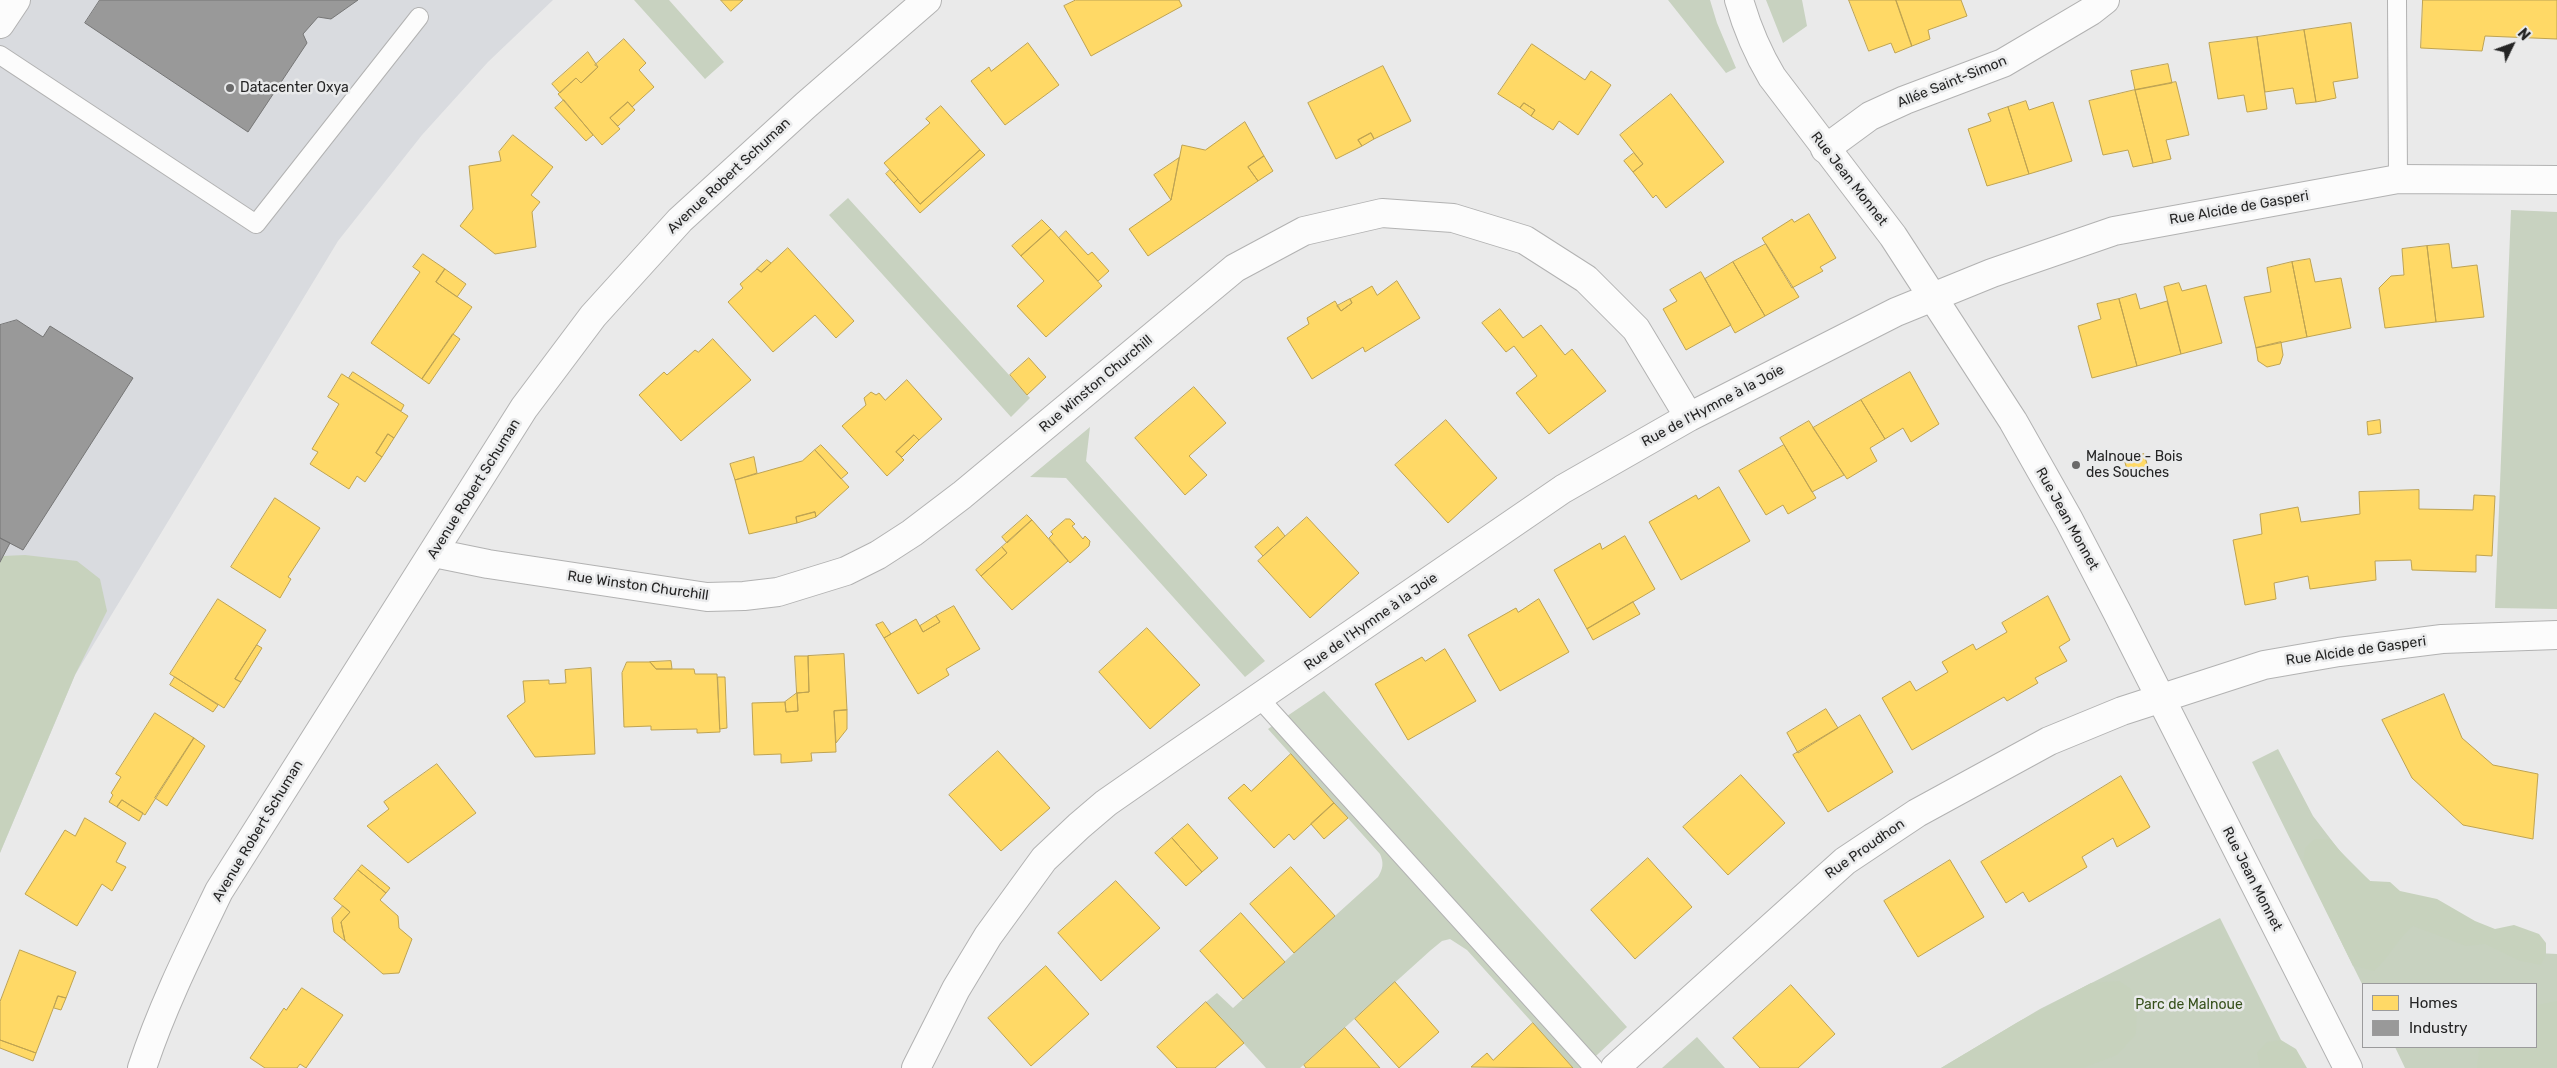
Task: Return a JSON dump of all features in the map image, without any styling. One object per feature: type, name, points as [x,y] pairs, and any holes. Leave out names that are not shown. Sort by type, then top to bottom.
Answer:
[{"type":"street","points":[[0,24],[16,0]]},
{"type":"street","name":"Avenue Robert Schuman","points":[[142,1068],[153,1033],[181,968],[220,891],[524,408],[573,342],[620,285],[680,220],[813,98],[927,0]]},
{"type":"street","name":"Rue Jean Monnet","points":[[1739,0],[1747,27],[1772,77],[1893,236],[2013,421],[2069,520],[2348,1068]]},
{"type":"street","name":"Allée Saint-Simon","points":[[1825,149],[1870,116],[1906,100],[2004,63],[2091,11],[2105,0]]},
{"type":"street","name":"Rue Alcide de Gasperi","points":[[1932,296],[2114,231],[2398,179],[2557,180]]},
{"type":"street","name":"Rue Winston Churchill","points":[[434,553],[488,564],[707,597],[744,596],[778,592],[846,571],[878,555],[912,533],[962,495],[1235,268],[1304,231],[1382,213],[1453,218],[1525,240],[1586,279],[1636,329],[1689,417]]},
{"type":"street","name":"Rue de l'Hymne à la Joie","points":[[916,1068],[956,989],[988,936],[1044,860],[1106,803],[1564,489],[1689,417],[1886,316],[1932,296]]},
{"type":"street","name":"Rue Alcide de Gasperi","points":[[2161,698],[2264,665],[2340,652],[2442,639],[2557,635]]},
{"type":"street","name":"Rue Proudhon","points":[[1615,1068],[1822,879],[1879,836],[2001,765],[2049,741],[2091,722],[2161,698]]},
{"type":"lane","points":[[2397,0],[2398,179]]},
{"type":"lane","points":[[0,55],[256,224],[419,17]]},
{"type":"lane","points":[[1259,698],[1594,1068]]},
{"type":"shaded area","points":[[0,0],[553,0],[488,62],[422,135],[338,241],[75,675],[0,853]]},
{"type":"green space","points":[[634,0],[669,0],[724,62],[705,79]]},
{"type":"green space","points":[[1668,0],[1710,0],[1717,23],[1736,68],[1726,73]]},
{"type":"green space","points":[[1766,0],[1802,0],[1807,26],[1783,43]]},
{"type":"green space","points":[[848,198],[1030,398],[1011,417],[829,215]]},
{"type":"green space","points":[[2511,210],[2557,212],[2557,609],[2495,608]]},
{"type":"green space","points":[[1090,427],[1086,461],[1265,661],[1245,677],[1066,478],[1030,477]]},
{"type":"green space","points":[[25,555],[77,561],[100,579],[107,611],[75,675],[0,853],[0,562],[3,556]]},
{"type":"green space","points":[[1324,691],[1627,1027],[1583,1068],[1573,1068],[1467,950],[1450,939],[1442,941],[1431,950],[1300,1068],[1266,1068],[1206,1002],[1217,993],[1233,1008],[1378,877],[1381,871],[1382,860],[1380,854],[1268,729]]},
{"type":"green space","points":[[2278,749],[2313,816],[2339,850],[2370,881],[2537,953],[2557,954],[2557,1068],[2405,1068],[2395,1048],[2537,1048],[2537,983],[2362,984],[2252,762]]},
{"type":"green space","points":[[2315,839],[2330,839],[2352,865],[2370,881],[2390,882],[2400,891],[2437,899],[2475,921],[2495,929],[2514,925],[2539,934],[2546,943],[2546,954],[2541,965],[2520,961],[2485,944],[2466,946],[2413,926],[2374,971],[2353,966],[2303,863],[2305,848]]},
{"type":"green space","name":"Parc de Malnoue","points":[[2220,918],[2295,1068],[1941,1068],[2040,1009]]},
{"type":"green space","points":[[2119,981],[2131,989],[2137,1008],[2136,1034],[2117,1055],[2083,1068],[1941,1068],[2018,1022],[2091,983]]},
{"type":"green space","points":[[2557,1001],[2557,1068],[2477,1068],[2478,1048],[2537,1048],[2537,1005]]},
{"type":"green space","points":[[1697,1037],[1725,1068],[1662,1068]]},
{"type":"green space","points":[[2281,1040],[2296,1049],[2307,1068],[2260,1068],[2257,1053],[2267,1042]]},
{"type":"building: Homes","points":[[721,0],[743,0],[731,11]]},
{"type":"building: Homes","points":[[1076,0],[1179,0],[1182,6],[1091,56],[1064,6]]},
{"type":"building: Homes","points":[[1849,0],[1896,0],[1912,46],[1895,53],[1891,43],[1869,51]]},
{"type":"building: Homes","points":[[1896,0],[1961,0],[1967,16],[1928,30],[1930,39],[1912,46]]},
{"type":"building: Homes","points":[[2423,0],[2557,0],[2557,39],[2485,36],[2482,51],[2421,48]]},
{"type":"building: Homes","points":[[2351,23],[2358,78],[2333,82],[2336,98],[2316,102],[2304,30]]},
{"type":"building: Homes","points":[[2304,30],[2316,102],[2296,104],[2293,88],[2265,92],[2257,37]]},
{"type":"building: Homes","points":[[2257,37],[2267,109],[2247,112],[2244,95],[2218,99],[2209,43]]},
{"type":"building: Homes","points":[[624,39],[646,63],[639,70],[654,87],[632,107],[628,102],[610,118],[620,129],[602,145],[558,94],[576,78],[581,83],[598,67],[595,65]]},
{"type":"building: Homes","points":[[1028,43],[1059,85],[1005,125],[971,81],[989,67],[991,71]]},
{"type":"building: Homes","points":[[1532,44],[1585,80],[1591,71],[1611,85],[1578,135],[1559,121],[1553,130],[1531,116],[1535,110],[1524,103],[1520,108],[1498,94]]},
{"type":"building: Homes","points":[[588,52],[598,67],[581,83],[576,78],[560,93],[552,84]]},
{"type":"building: Homes","points":[[2168,64],[2172,83],[2135,90],[2131,71]]},
{"type":"building: Homes","points":[[1383,66],[1411,121],[1374,139],[1371,133],[1358,140],[1362,146],[1336,159],[1308,103]]},
{"type":"building: Homes","points":[[2176,82],[2189,135],[2166,140],[2171,159],[2153,163],[2135,90]]},
{"type":"building: Homes","points":[[2135,90],[2153,163],[2133,167],[2128,150],[2103,155],[2089,101]]},
{"type":"building: Homes","points":[[1671,94],[1724,162],[1666,208],[1656,195],[1653,198],[1633,172],[1643,164],[1620,135]]},
{"type":"building: Homes","points":[[564,100],[593,135],[586,141],[555,108]]},
{"type":"building: Homes","points":[[2026,101],[2029,110],[2053,102],[2072,161],[2029,174],[2008,107]]},
{"type":"building: Homes","points":[[628,102],[635,110],[618,126],[610,118]]},
{"type":"building: Homes","points":[[1524,103],[1535,110],[1531,116],[1520,108]]},
{"type":"building: Homes","points":[[941,106],[980,150],[920,204],[884,163],[930,123],[926,119]]},
{"type":"building: Homes","points":[[2008,107],[2029,174],[1987,186],[1968,129],[1991,121],[1988,114]]},
{"type":"building: Homes","points":[[1245,122],[1264,156],[1248,167],[1258,181],[1148,256],[1129,229],[1171,200],[1182,145],[1205,150]]},
{"type":"building: Homes","points":[[1371,133],[1374,139],[1362,146],[1358,140]]},
{"type":"building: Homes","points":[[513,135],[553,167],[531,195],[540,202],[532,212],[536,247],[495,254],[460,226],[473,209],[469,166],[501,161],[499,152]]},
{"type":"building: Homes","points":[[980,150],[985,155],[920,213],[894,183],[898,179],[920,204]]},
{"type":"building: Homes","points":[[1634,153],[1643,164],[1633,172],[1624,161]]},
{"type":"building: Homes","points":[[1264,156],[1273,171],[1258,181],[1248,167]]},
{"type":"building: Homes","points":[[1179,158],[1171,200],[1154,175]]},
{"type":"building: Homes","points":[[890,170],[898,179],[894,183],[886,174]]},
{"type":"building: Homes","points":[[1809,214],[1836,258],[1820,267],[1823,271],[1792,288],[1762,238],[1792,219],[1794,222]]},
{"type":"building: Homes","points":[[1042,220],[1051,229],[1021,256],[1012,246]]},
{"type":"building: Homes","points":[[1051,229],[1102,286],[1046,337],[1017,306],[1044,281],[1021,256]]},
{"type":"building: Homes","points":[[1066,231],[1088,255],[1092,252],[1109,271],[1098,281],[1059,238]]},
{"type":"building: Homes","points":[[1766,244],[1799,297],[1765,316],[1733,262]]},
{"type":"building: Homes","points":[[2449,244],[2452,268],[2477,265],[2484,317],[2436,322],[2427,246]]},
{"type":"building: Homes","points":[[2427,246],[2436,322],[2385,328],[2379,288],[2391,276],[2404,275],[2402,249]]},
{"type":"building: Homes","points":[[788,248],[854,321],[836,338],[815,315],[773,352],[728,302],[743,288],[740,284],[757,269],[761,272]]},
{"type":"building: Homes","points":[[423,254],[445,269],[436,282],[472,307],[422,379],[371,343],[420,272],[413,267]]},
{"type":"building: Homes","points":[[2310,259],[2315,282],[2341,278],[2351,328],[2307,337],[2292,262]]},
{"type":"building: Homes","points":[[767,260],[771,263],[761,272],[757,269]]},
{"type":"building: Homes","points":[[1733,262],[1765,316],[1735,333],[1705,279]]},
{"type":"building: Homes","points":[[2292,262],[2307,337],[2256,348],[2244,297],[2271,292],[2267,268]]},
{"type":"building: Homes","points":[[445,269],[466,284],[457,297],[436,282]]},
{"type":"building: Homes","points":[[1701,272],[1731,325],[1686,350],[1663,309],[1677,301],[1670,290]]},
{"type":"building: Homes","points":[[1397,281],[1420,318],[1365,352],[1363,347],[1312,379],[1287,338],[1309,324],[1307,318],[1335,301],[1341,311],[1352,303],[1350,299],[1372,286],[1377,295]]},
{"type":"building: Homes","points":[[2179,283],[2182,291],[2206,285],[2222,343],[2181,354],[2164,287]]},
{"type":"building: Homes","points":[[2136,294],[2140,309],[2167,301],[2181,354],[2137,366],[2119,299]]},
{"type":"building: Homes","points":[[1350,299],[1352,303],[1341,311],[1337,306]]},
{"type":"building: Homes","points":[[2119,299],[2137,366],[2092,378],[2078,326],[2101,319],[2097,304]]},
{"type":"building: Homes","points":[[1500,309],[1523,338],[1541,325],[1565,355],[1572,349],[1606,391],[1549,434],[1516,393],[1537,376],[1514,346],[1506,352],[1482,323]]},
{"type":"building: Homes","points":[[453,334],[460,339],[429,384],[422,379]]},
{"type":"building: Homes","points":[[713,339],[751,380],[681,441],[639,395],[664,372],[667,375],[695,350],[698,352]]},
{"type":"building: Homes","points":[[2281,342],[2283,355],[2280,364],[2267,367],[2258,361],[2256,348]]},
{"type":"building: Homes","points":[[1029,358],[1046,377],[1027,395],[1010,375]]},
{"type":"building: Homes","points":[[353,372],[404,405],[401,411],[349,378]]},
{"type":"building: Homes","points":[[1910,372],[1939,424],[1911,442],[1903,428],[1885,439],[1861,400]]},
{"type":"building: Homes","points":[[342,374],[408,416],[394,438],[388,434],[376,453],[382,457],[365,482],[357,476],[349,489],[310,464],[318,452],[312,449],[339,404],[328,397]]},
{"type":"building: Homes","points":[[907,380],[942,419],[919,440],[914,435],[896,452],[904,460],[887,476],[842,426],[866,405],[864,398],[871,392],[876,395],[879,393],[885,400]]},
{"type":"building: Homes","points":[[1194,387],[1226,423],[1189,456],[1207,475],[1185,495],[1135,438]]},
{"type":"building: Homes","points":[[1861,400],[1885,439],[1870,448],[1877,461],[1847,479],[1813,428]]},
{"type":"building: Homes","points":[[1446,420],[1497,478],[1448,523],[1395,465]]},
{"type":"building: Homes","points":[[2380,420],[2381,433],[2368,435],[2367,422]]},
{"type":"building: Homes","points":[[1809,421],[1844,475],[1812,492],[1780,438]]},
{"type":"building: Homes","points":[[388,434],[394,438],[382,457],[376,453]]},
{"type":"building: Homes","points":[[914,435],[919,440],[902,457],[896,452]]},
{"type":"building: Homes","points":[[821,445],[848,473],[841,479],[815,450]]},
{"type":"building: Homes","points":[[1784,445],[1816,498],[1788,514],[1783,505],[1766,515],[1739,471]]},
{"type":"building: Homes","points":[[815,450],[849,487],[816,517],[815,512],[796,517],[797,523],[749,534],[735,480],[802,461]]},
{"type":"building: Homes","points":[[2144,454],[2148,467],[2128,473],[2124,459]]},
{"type":"building: Homes","points":[[754,457],[757,473],[735,480],[730,464]]},
{"type":"building: Homes","points":[[1719,487],[1750,541],[1681,580],[1649,522],[1696,495],[1698,499]]},
{"type":"building: Homes","points":[[2419,490],[2419,509],[2473,510],[2474,495],[2495,496],[2492,556],[2476,555],[2476,572],[2412,570],[2411,560],[2375,561],[2376,580],[2310,589],[2308,576],[2274,583],[2276,599],[2245,605],[2233,540],[2262,534],[2260,514],[2298,507],[2301,522],[2360,514],[2359,492]]},
{"type":"building: Homes","points":[[275,498],[320,528],[288,577],[291,579],[280,598],[231,567]]},
{"type":"building: Homes","points":[[815,512],[816,517],[797,523],[796,517]]},
{"type":"building: Homes","points":[[1027,515],[1032,520],[1007,543],[1002,537]]},
{"type":"building: Homes","points":[[1307,517],[1359,573],[1310,618],[1258,561]]},
{"type":"building: Homes","points":[[1066,519],[1070,519],[1075,524],[1072,526],[1083,539],[1085,536],[1090,541],[1089,546],[1070,563],[1049,538],[1053,534],[1051,532]]},
{"type":"building: Homes","points":[[1032,520],[1068,561],[1012,610],[981,576],[1007,553],[1002,547]]},
{"type":"building: Homes","points":[[1278,527],[1285,536],[1263,556],[1255,547]]},
{"type":"building: Homes","points":[[1625,536],[1655,589],[1587,629],[1554,570],[1600,543],[1602,549]]},
{"type":"building: Homes","points":[[1002,547],[1007,553],[981,576],[976,570]]},
{"type":"building: Homes","points":[[2048,596],[2070,640],[2059,647],[2067,661],[2035,678],[2038,683],[2007,701],[2004,697],[1912,750],[1882,698],[1910,681],[1916,691],[1948,672],[1942,662],[1973,644],[1976,650],[2007,632],[2002,623]]},
{"type":"building: Homes","points":[[218,599],[266,630],[235,679],[241,682],[224,708],[170,674]]},
{"type":"building: Homes","points":[[1539,599],[1569,652],[1500,691],[1468,635],[1516,608],[1518,612]]},
{"type":"building: Homes","points":[[1633,602],[1640,614],[1593,640],[1587,629]]},
{"type":"building: Homes","points":[[954,606],[980,649],[946,669],[949,675],[918,694],[884,638],[916,619],[923,632],[940,622],[936,616]]},
{"type":"building: Homes","points":[[936,616],[940,622],[923,632],[920,626]]},
{"type":"building: Homes","points":[[883,622],[891,634],[884,638],[876,625]]},
{"type":"building: Homes","points":[[1147,628],[1200,685],[1150,729],[1099,672]]},
{"type":"building: Homes","points":[[257,645],[262,648],[241,682],[235,679]]},
{"type":"building: Homes","points":[[1445,649],[1476,701],[1408,740],[1375,684],[1422,657],[1425,661]]},
{"type":"building: Homes","points":[[844,654],[847,710],[834,711],[836,752],[811,753],[812,761],[781,763],[781,754],[754,755],[752,703],[785,702],[786,712],[798,711],[797,693],[809,692],[808,656]]},
{"type":"building: Homes","points":[[795,656],[808,656],[809,692],[797,693]]},
{"type":"building: Homes","points":[[671,661],[672,669],[656,669],[650,662]]},
{"type":"building: Homes","points":[[627,662],[650,662],[656,669],[694,669],[695,674],[717,674],[720,732],[697,733],[697,729],[651,730],[651,726],[624,727],[622,673]]},
{"type":"building: Homes","points":[[591,668],[595,754],[535,757],[507,716],[525,702],[523,681],[549,680],[549,684],[566,683],[565,670]]},
{"type":"building: Homes","points":[[175,677],[218,705],[213,712],[170,685]]},
{"type":"building: Homes","points":[[718,677],[725,677],[727,728],[720,729]]},
{"type":"building: Homes","points":[[797,693],[798,711],[786,712],[785,702]]},
{"type":"building: Homes","points":[[2444,694],[2462,738],[2493,765],[2538,774],[2533,839],[2463,825],[2412,778],[2382,720]]},
{"type":"building: Homes","points":[[1826,709],[1838,728],[1798,753],[1787,733]]},
{"type":"building: Homes","points":[[847,710],[847,729],[836,743],[834,711]]},
{"type":"building: Homes","points":[[155,713],[194,738],[145,815],[122,800],[117,807],[109,802],[113,795],[111,793],[121,777],[116,774]]},
{"type":"building: Homes","points":[[1860,715],[1893,772],[1828,812],[1793,755]]},
{"type":"building: Homes","points":[[194,738],[205,746],[167,806],[155,798]]},
{"type":"building: Homes","points":[[998,751],[1050,808],[1001,851],[949,795]]},
{"type":"building: Homes","points":[[1291,754],[1334,803],[1294,840],[1289,834],[1274,848],[1228,798],[1244,784],[1251,791]]},
{"type":"building: Homes","points":[[437,764],[476,813],[408,863],[367,826],[389,809],[384,802]]},
{"type":"building: Homes","points":[[1741,775],[1785,823],[1728,875],[1683,827]]},
{"type":"building: Homes","points":[[2121,776],[2150,827],[2117,847],[2113,838],[2082,857],[2087,867],[2029,902],[2023,892],[2006,903],[1981,862]]},
{"type":"building: Homes","points":[[122,800],[143,813],[139,821],[117,807]]},
{"type":"building: Homes","points":[[1334,803],[1348,818],[1324,839],[1311,824]]},
{"type":"building: Homes","points":[[85,818],[126,843],[116,862],[126,867],[112,891],[102,884],[77,926],[25,894],[65,830],[75,836]]},
{"type":"building: Homes","points":[[1188,824],[1218,858],[1202,872],[1172,838]]},
{"type":"building: Homes","points":[[1172,838],[1202,872],[1186,886],[1155,853]]},
{"type":"building: Homes","points":[[1648,858],[1692,907],[1635,959],[1591,910]]},
{"type":"building: Homes","points":[[1950,860],[1984,917],[1918,957],[1884,901]]},
{"type":"building: Homes","points":[[362,865],[390,888],[386,893],[358,870]]},
{"type":"building: Homes","points":[[1291,867],[1335,916],[1294,953],[1250,904]]},
{"type":"building: Homes","points":[[358,870],[386,893],[380,900],[398,916],[399,928],[412,939],[399,973],[383,974],[345,941],[341,922],[350,912],[334,899]]},
{"type":"building: Homes","points":[[1116,881],[1160,928],[1101,981],[1058,933]]},
{"type":"building: Homes","points":[[343,906],[350,912],[341,922],[345,941],[334,932],[332,918]]},
{"type":"building: Homes","points":[[1241,913],[1285,962],[1243,999],[1200,951]]},
{"type":"building: Homes","points":[[20,950],[76,972],[66,998],[58,996],[36,1053],[0,1040],[0,1002]]},
{"type":"building: Homes","points":[[1046,966],[1089,1014],[1031,1066],[988,1018]]},
{"type":"building: Homes","points":[[1395,982],[1439,1032],[1399,1068],[1355,1019]]},
{"type":"building: Homes","points":[[1791,985],[1835,1034],[1798,1068],[1760,1068],[1733,1038]]},
{"type":"building: Homes","points":[[302,988],[343,1015],[306,1068],[300,1064],[297,1068],[265,1068],[250,1058],[284,1008],[286,1010]]},
{"type":"building: Homes","points":[[58,996],[66,998],[61,1010],[54,1008]]},
{"type":"building: Homes","points":[[1206,1002],[1244,1043],[1215,1068],[1177,1068],[1157,1047]]},
{"type":"building: Homes","points":[[1533,1023],[1573,1068],[1471,1067],[1487,1053],[1493,1060]]},
{"type":"building: Homes","points":[[1345,1028],[1380,1068],[1306,1068],[1304,1065]]},
{"type":"building: Homes","points":[[0,1040],[36,1053],[33,1061],[0,1048]]},
{"type":"building: Industry","name":"Datacenter Oxya","points":[[100,0],[358,0],[331,19],[318,17],[303,34],[307,43],[248,132],[85,23]]},
{"type":"building: Industry","points":[[17,320],[43,337],[50,326],[133,378],[23,550],[0,538],[0,325]]},
{"type":"building: Industry","points":[[0,538],[10,543],[0,562]]},
{"type":"place","name":"Datacenter Oxya","points":[[230,88]]},
{"type":"place","name":"Malnoue - Bois des Souches","points":[[2076,465]]}]
